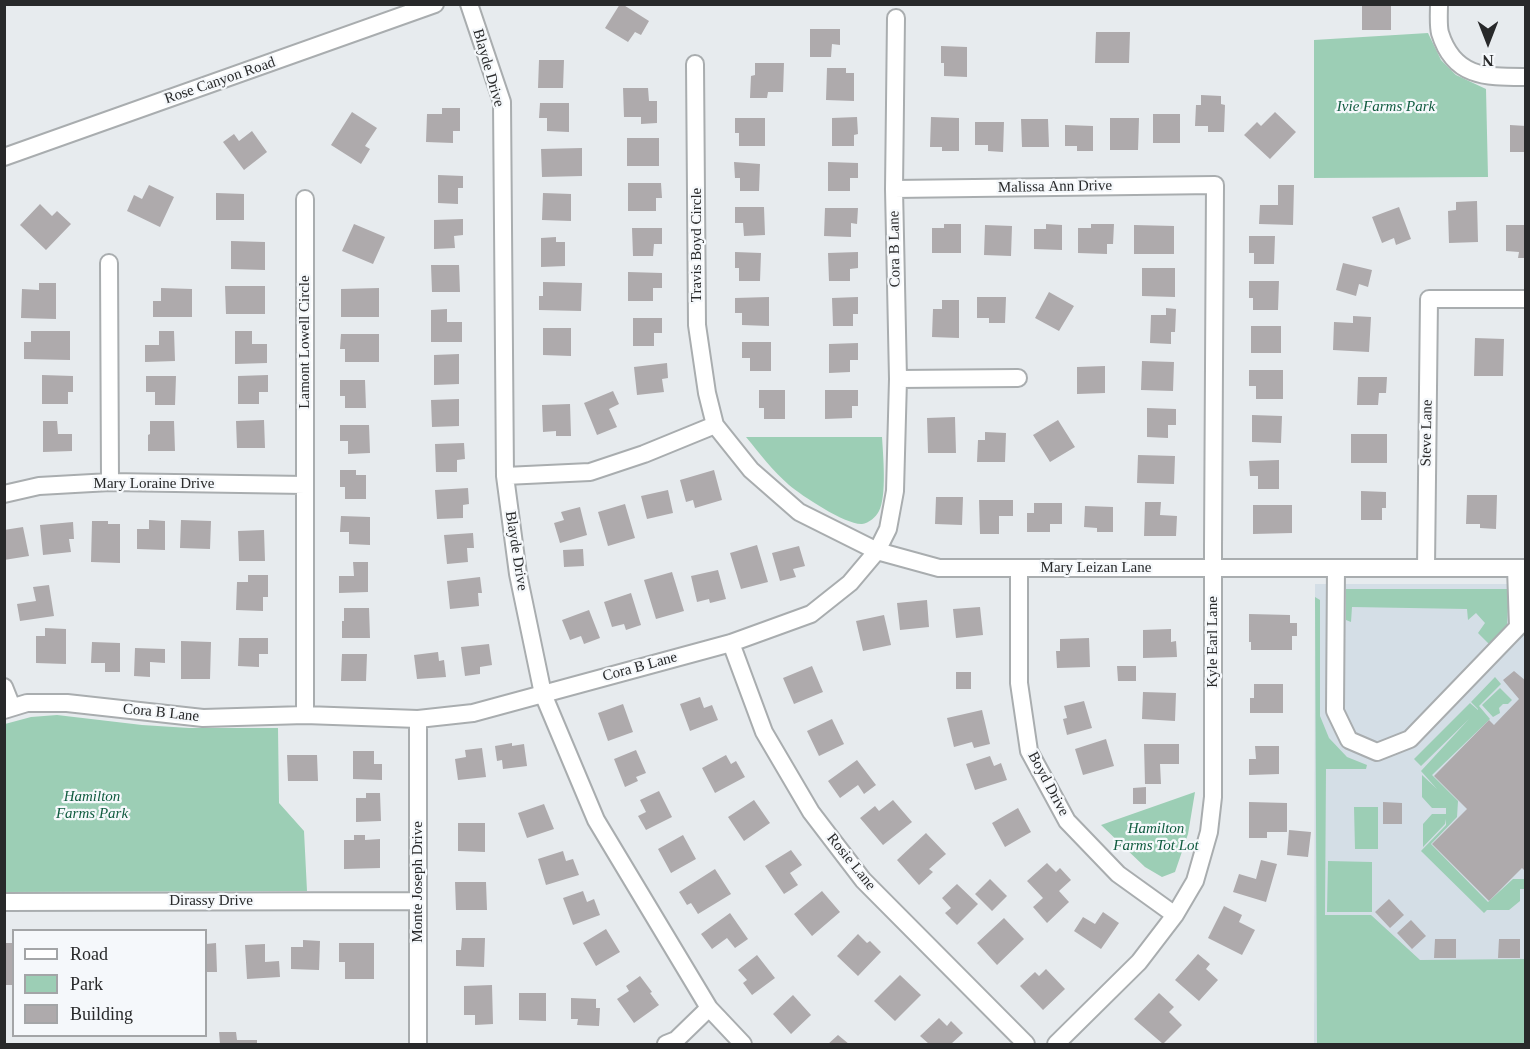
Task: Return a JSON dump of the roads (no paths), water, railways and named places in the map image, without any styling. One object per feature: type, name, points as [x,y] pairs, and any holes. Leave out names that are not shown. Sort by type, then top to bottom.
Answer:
[{"type":"street","name":"Rose Canyon Road","points":[[4,157],[435,4]]},
{"type":"street","name":"Blayde Drive","points":[[470,4],[502,102],[504,476],[519,574],[543,694],[596,820],[708,1008],[743,1044]]},
{"type":"street","points":[[1439,4],[1440,32],[1448,51],[1457,62],[1471,72],[1490,77],[1526,77]]},
{"type":"street","name":"Cora B Lane","points":[[8,708],[27,703],[68,703],[203,718],[305,715],[417,719],[473,713],[731,643],[811,614],[850,583],[877,551],[888,529],[895,490],[898,379],[894,189],[896,18]]},
{"type":"street","name":"Travis Boyd Circle","points":[[695,64],[697,325],[707,393],[715,425]]},
{"type":"street","name":"Malissa Ann Drive","points":[[894,189],[1215,185]]},
{"type":"street","name":"Kyle Earl Lane","points":[[1056,1044],[1139,962],[1175,915],[1195,880],[1209,832],[1213,797],[1215,185]]},
{"type":"street","name":"Lamont Lowell Circle","points":[[305,199],[305,715]]},
{"type":"street","points":[[109,263],[111,482]]},
{"type":"street","name":"Steve Lane","points":[[1426,568],[1429,299],[1526,300]]},
{"type":"street","points":[[898,379],[1018,378]]},
{"type":"street","points":[[504,476],[590,472],[644,454],[715,425]]},
{"type":"street","name":"Mary Leizan Lane","points":[[715,425],[751,470],[799,512],[877,551],[939,568],[1521,568]]},
{"type":"street","name":"Mary Loraine Drive","points":[[4,494],[39,486],[111,482],[305,485]]},
{"type":"street","points":[[1336,568],[1335,711],[1349,740],[1377,752],[1410,739],[1518,627],[1521,568]]},
{"type":"street","name":"Boyd Drive","points":[[1019,569],[1019,683],[1029,751],[1067,821],[1118,874],[1175,915]]},
{"type":"street","name":"Rosie Lane","points":[[731,643],[764,732],[811,812],[864,880],[1026,1044]]},
{"type":"street","points":[[4,687],[8,708]]},
{"type":"street","name":"Monte Joseph Drive","points":[[417,719],[418,1044]]},
{"type":"street","name":"Dirassy Drive","points":[[4,902],[418,901]]},
{"type":"street","points":[[666,1044],[676,1040],[708,1008]]},
{"type":"park label","name":"Ivie Farms Park","points":[[1386,107]]},
{"type":"park label","name":"Hamilton Farms Park","points":[[92,806]]},
{"type":"park label","name":"Hamilton Farms Tot Lot","points":[[1156,838]]}]
